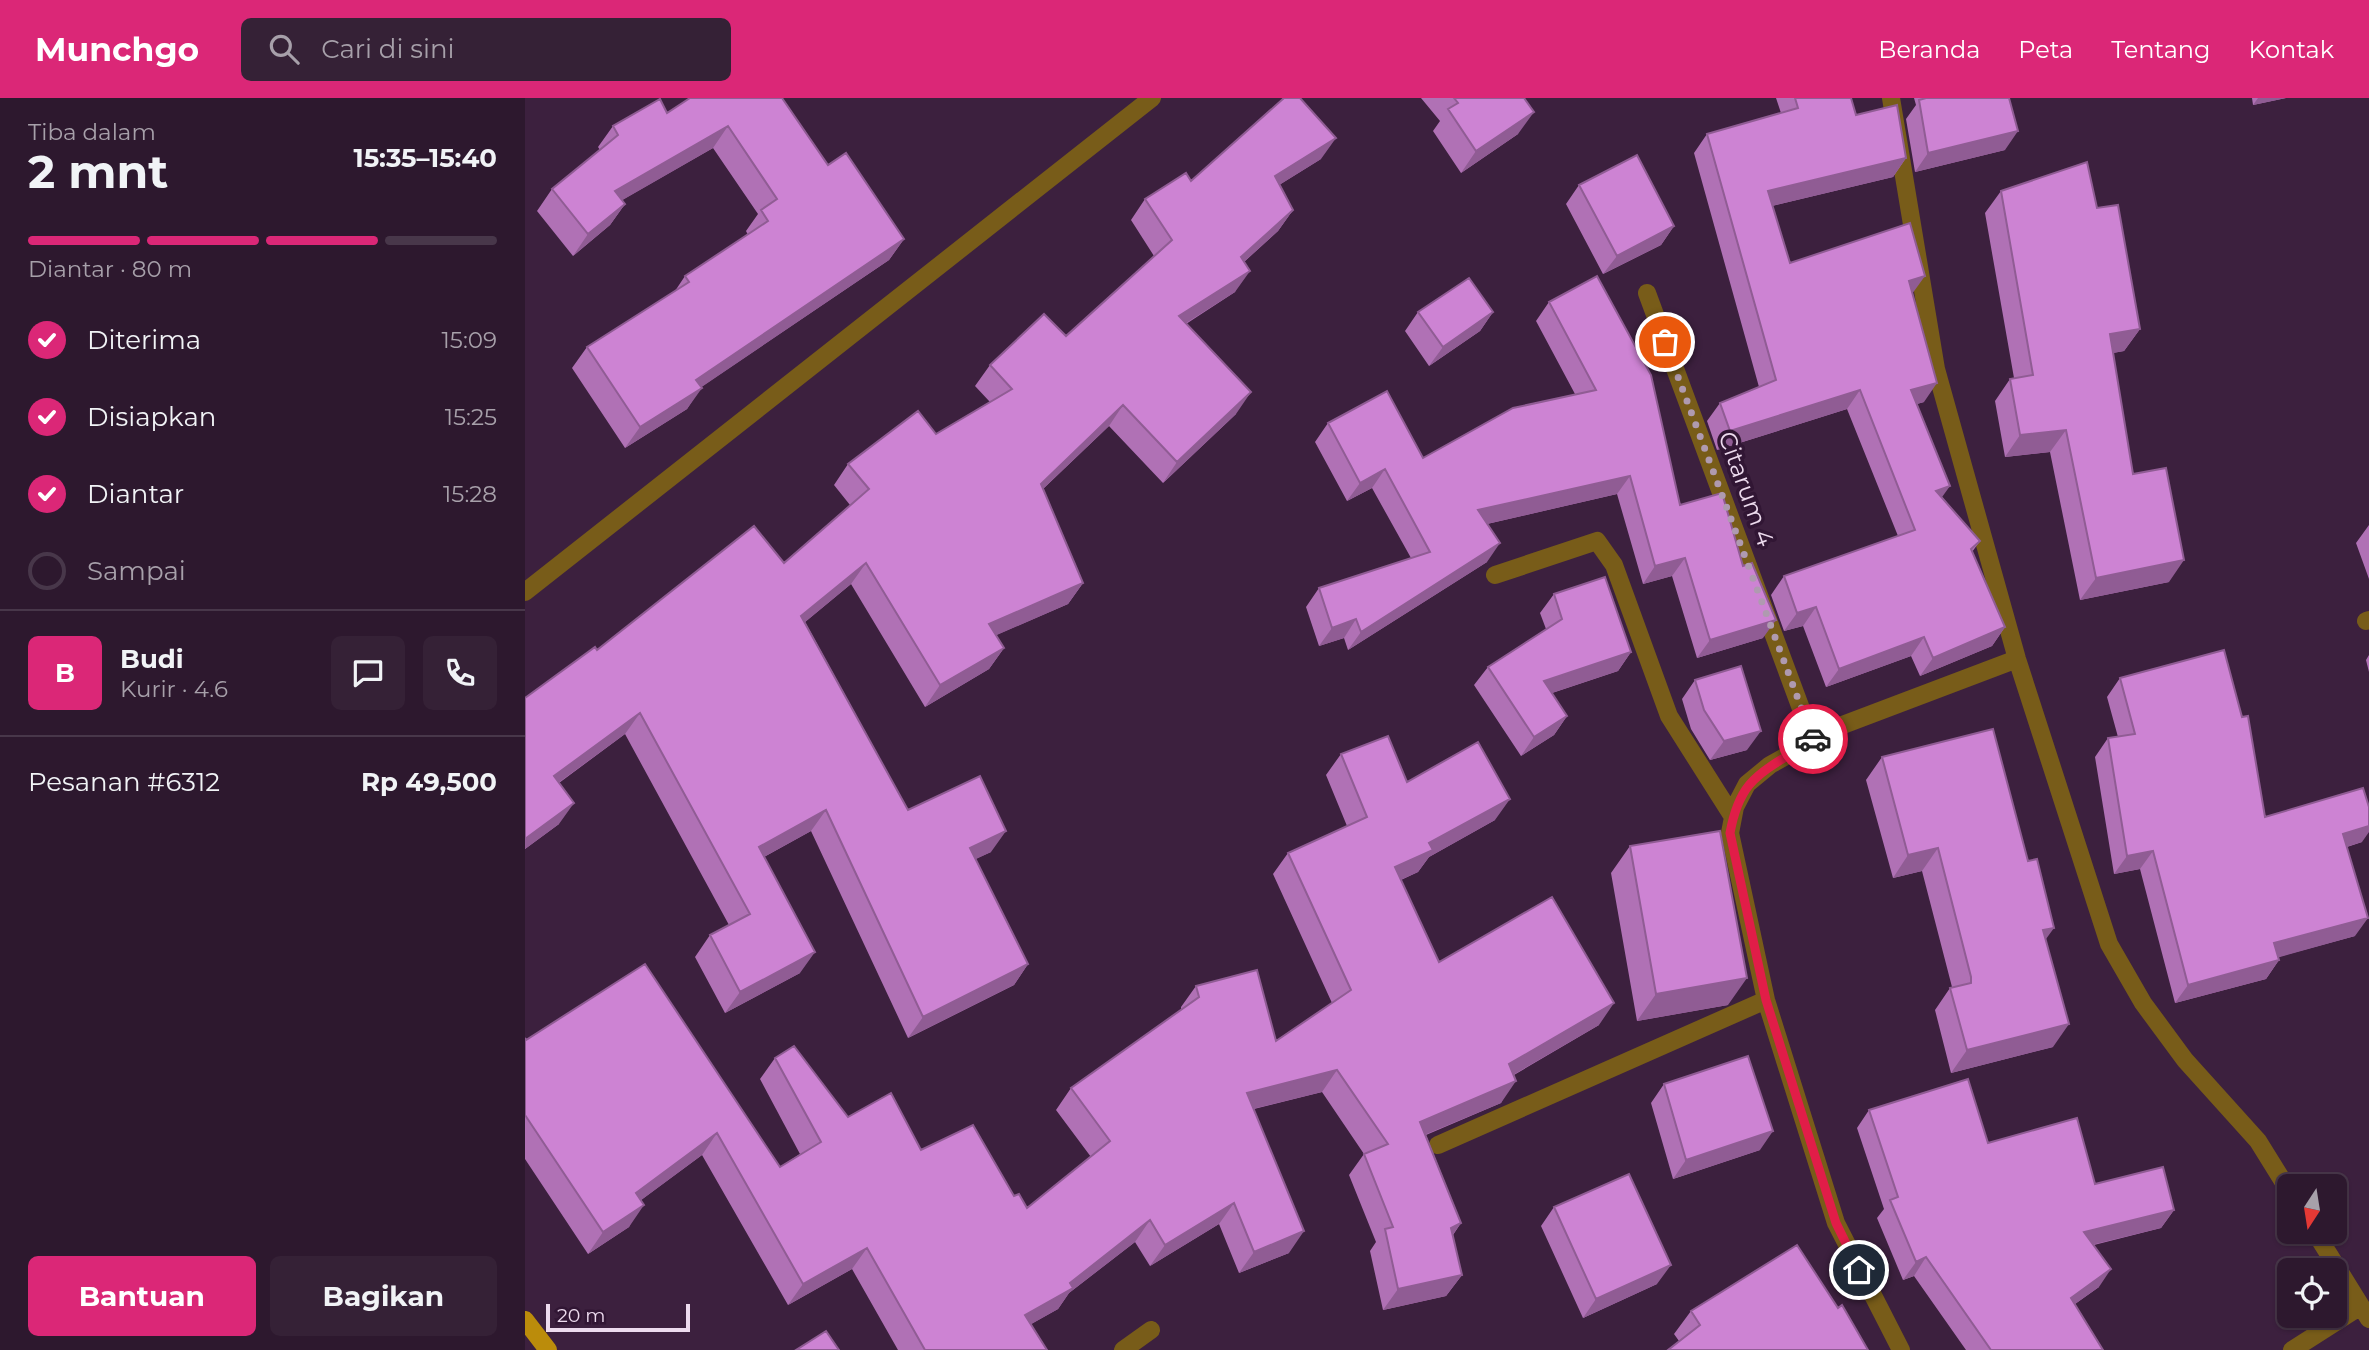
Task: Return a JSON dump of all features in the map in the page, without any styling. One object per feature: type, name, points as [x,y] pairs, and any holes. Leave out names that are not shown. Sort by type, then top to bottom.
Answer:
[{"type":"main road","points":[[525,1320],[548,1350]]},
{"type":"street","points":[[525,592],[1153,98]]},
{"type":"street","points":[[1891,98],[1936,369],[2017,659],[2109,944],[2143,1003],[2185,1060],[2258,1141],[2278,1174]]},
{"type":"street","name":"Citarum 4","points":[[1647,293],[1814,741]]},
{"type":"street","points":[[1495,575],[1597,541],[1614,565],[1669,716],[1733,817]]},
{"type":"street","points":[[1901,1350],[1836,1223],[1766,1000],[1730,833],[1733,817],[1747,784],[1770,765],[1840,726],[2017,659]]},
{"type":"street","points":[[1438,1145],[1766,1000]]},
{"type":"street","points":[[2292,1350],[2365,1312],[2322,1244]]},
{"type":"street","points":[[1123,1350],[1151,1330]]},
{"type":"building","points":[[690,98],[782,98],[828,165],[846,153],[904,239],[696,380],[702,388],[640,427],[587,347],[689,282],[685,276],[768,221],[761,210],[777,199],[728,126],[615,191],[625,204],[588,234],[552,189],[618,135],[613,126],[660,99],[667,113]]},
{"type":"building","points":[[1284,98],[1300,98],[1336,138],[1275,176],[1293,210],[1241,257],[1250,271],[1179,316],[1251,392],[1177,462],[1123,405],[1041,484],[1083,583],[989,624],[1004,648],[940,685],[866,563],[801,616],[908,810],[980,776],[1006,831],[970,848],[1028,964],[923,1017],[826,810],[759,847],[815,952],[740,992],[710,935],[750,914],[640,713],[554,776],[574,803],[525,839],[525,698],[595,647],[597,650],[754,526],[784,563],[869,489],[848,464],[918,411],[936,434],[1012,389],[990,365],[1044,314],[1066,336],[1172,240],[1145,199],[1186,173],[1191,181]]},
{"type":"building","points":[[1454,98],[1524,98],[1534,112],[1476,151],[1448,109],[1458,103]]},
{"type":"building","points":[[1795,98],[1851,98],[1856,115],[1897,105],[1906,158],[1768,191],[1790,263],[1910,223],[1925,276],[1909,281],[1937,383],[1911,390],[1950,486],[1936,491],[1980,541],[1971,549],[2005,627],[1933,658],[1924,637],[1839,669],[1816,607],[1797,613],[1784,576],[1915,530],[1860,390],[1730,431],[1720,403],[1776,380],[1707,134],[1798,108]]},
{"type":"building","points":[[2009,98],[2018,131],[1928,153],[1919,100]]},
{"type":"building","points":[[1637,155],[1674,226],[1617,256],[1579,185]]},
{"type":"building","points":[[2087,162],[2097,208],[2118,205],[2140,329],[2110,334],[2133,474],[2166,468],[2184,560],[2096,578],[2066,430],[2020,435],[2010,379],[2033,375],[2001,191]]},
{"type":"building","points":[[1597,276],[1651,375],[1680,505],[1722,493],[1743,566],[1752,563],[1776,620],[1710,640],[1685,558],[1655,566],[1630,476],[1478,510],[1500,543],[1361,632],[1356,619],[1332,628],[1319,588],[1430,552],[1385,469],[1360,483],[1328,423],[1387,391],[1423,458],[1513,408],[1596,390],[1549,302]]},
{"type":"building","points":[[1469,278],[1493,312],[1443,347],[1418,312]]},
{"type":"building","points":[[1605,577],[1631,652],[1544,681],[1567,716],[1534,737],[1488,667],[1562,619],[1554,594]]},
{"type":"building","points":[[2224,650],[2242,717],[2248,716],[2265,817],[2363,788],[2369,807],[2369,826],[2343,834],[2368,918],[2274,943],[2279,960],[2188,985],[2153,851],[2127,856],[2108,738],[2135,734],[2120,678]]},
{"type":"building","points":[[1741,666],[1761,731],[1724,741],[1704,710],[1695,680]]},
{"type":"building","points":[[1993,729],[2028,861],[2037,859],[2054,928],[2043,930],[2069,1024],[1967,1050],[1950,988],[1971,983],[1971,977],[1938,848],[1908,855],[1882,757]]},
{"type":"building","points":[[1388,736],[1407,782],[1478,742],[1510,799],[1429,843],[1433,850],[1395,867],[1439,962],[1552,897],[1614,1003],[1509,1064],[1516,1081],[1420,1122],[1461,1223],[1451,1228],[1462,1275],[1398,1289],[1385,1229],[1393,1227],[1364,1154],[1388,1144],[1337,1070],[1247,1093],[1304,1231],[1254,1252],[1234,1203],[1165,1245],[1150,1220],[1070,1283],[1073,1288],[1025,1315],[1047,1350],[925,1350],[867,1248],[803,1284],[717,1133],[636,1193],[644,1205],[603,1232],[525,1115],[525,1038],[526,1040],[645,964],[780,1167],[821,1142],[775,1058],[794,1046],[848,1117],[891,1093],[921,1150],[973,1125],[1014,1196],[1019,1194],[1027,1208],[1110,1141],[1071,1088],[1199,997],[1196,986],[1257,970],[1276,1041],[1351,990],[1288,853],[1367,817],[1341,754]]},
{"type":"building","points":[[1720,831],[1747,978],[1656,994],[1630,846]]},
{"type":"building","points":[[1748,1056],[1773,1131],[1686,1160],[1664,1084]]},
{"type":"building","points":[[1968,1079],[1988,1143],[2077,1118],[2095,1184],[2163,1167],[2174,1210],[2084,1232],[2111,1269],[2071,1298],[2103,1350],[1991,1350],[1926,1257],[1916,1262],[1890,1200],[1898,1197],[1869,1110]]},
{"type":"building","points":[[1629,1174],[1671,1265],[1596,1299],[1554,1207]]},
{"type":"building","points":[[1797,1245],[1838,1308],[1842,1305],[1868,1350],[1668,1350],[1700,1325],[1691,1311]]},
{"type":"building","points":[[826,1331],[839,1350],[796,1350]]},
{"type":"way so far","points":[[1665,342],[1813,739]]},
{"type":"route","points":[[1813,739],[1814,741],[1770,765],[1747,784],[1735,807],[1730,833],[1766,1000],[1836,1223],[1859,1270]]}]
